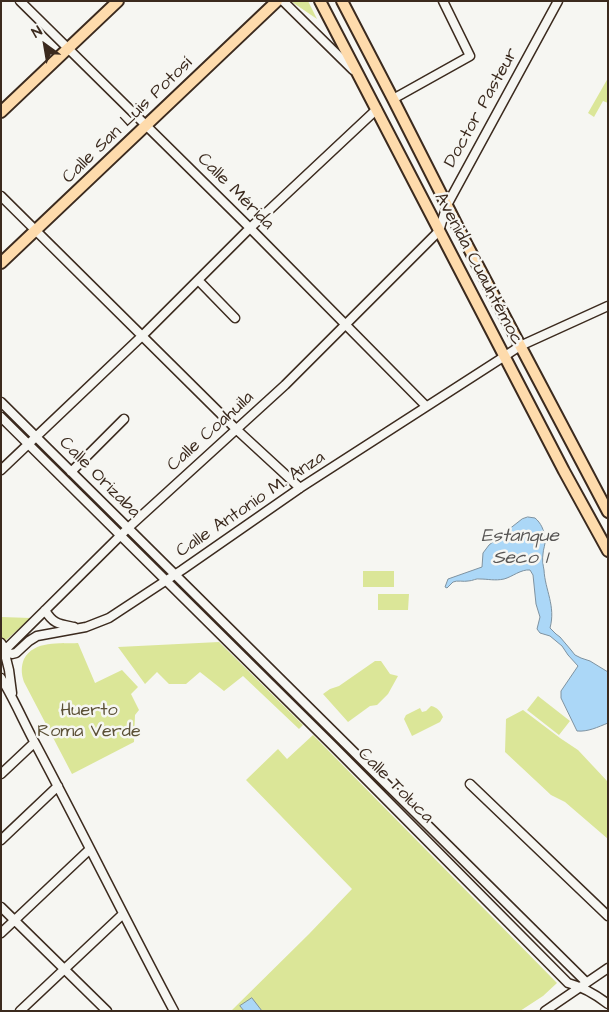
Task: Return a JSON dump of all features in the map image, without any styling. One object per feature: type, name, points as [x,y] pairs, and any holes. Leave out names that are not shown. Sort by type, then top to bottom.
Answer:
[{"type":"main road","points":[[1,112],[118,1]]},
{"type":"main road","name":"Calle San Luis Potosí","points":[[1,263],[277,1]]},
{"type":"main road","name":"Avenida Cuauhtémoc","points":[[320,1],[564,471],[608,551]]},
{"type":"main road","name":"Avenida Cuauhtémoc","points":[[342,1],[446,205],[608,512]]},
{"type":"street","name":"Calle Mérida","points":[[20,1],[250,228],[426,406]]},
{"type":"street","points":[[283,1],[356,72]]},
{"type":"street","points":[[393,99],[470,56],[443,1]]},
{"type":"street","name":"Doctor Pasteur","points":[[439,231],[446,205],[554,4]]},
{"type":"street","points":[[1,470],[142,336],[250,228],[377,110]]},
{"type":"street","points":[[1,196],[237,430],[300,488]]},
{"type":"street","name":"Calle Coahuila","points":[[2,650],[128,528],[285,385],[439,231]]},
{"type":"street","points":[[198,280],[235,318]]},
{"type":"street","name":"Calle Antonio M. Anza","points":[[2,650],[12,654],[37,636],[90,626],[109,618],[300,488],[520,346],[608,306]]},
{"type":"street","name":"Calle Orizaba","points":[[1,402],[176,574]]},
{"type":"street","name":"Calle Orizaba","points":[[1,417],[166,580]]},
{"type":"street","points":[[71,472],[124,419]]},
{"type":"street","name":"Calle Toluca","points":[[176,574],[365,762],[583,984],[608,1004]]},
{"type":"street","name":"Calle Toluca","points":[[166,580],[568,982],[583,984]]},
{"type":"street","points":[[45,610],[54,622],[77,628]]},
{"type":"street","points":[[2,650],[9,670],[12,695]]},
{"type":"street","points":[[1,678],[12,695],[34,743],[174,1011]]},
{"type":"street","points":[[1,774],[34,743]]},
{"type":"street","points":[[357,770],[365,762]]},
{"type":"street","points":[[470,784],[608,916]]},
{"type":"street","points":[[1,840],[58,786]]},
{"type":"street","points":[[1,934],[90,849]]},
{"type":"street","points":[[1,907],[107,1011]]},
{"type":"street","points":[[20,1011],[123,914]]},
{"type":"street","points":[[545,1011],[608,968]]},
{"type":"green space","points":[[308,1],[317,19],[292,2]]},
{"type":"green space","points":[[608,78],[608,103],[603,101],[594,117],[588,113]]},
{"type":"green space","points":[[363,571],[394,571],[394,587],[363,587]]},
{"type":"green space","points":[[378,594],[409,594],[408,610],[378,610]]},
{"type":"green space","points":[[1,617],[31,618],[5,641],[1,638]]},
{"type":"green space","points":[[219,642],[303,725],[299,729],[243,676],[224,691],[200,672],[186,684],[169,684],[157,672],[145,684],[118,647]]},
{"type":"green space","name":"Huerto Roma Verde","points":[[56,643],[78,643],[95,683],[122,670],[138,687],[131,694],[139,710],[135,715],[134,742],[72,774],[24,682],[22,664],[28,653],[41,646]]},
{"type":"green space","points":[[375,661],[381,661],[390,674],[398,676],[388,694],[377,705],[370,706],[348,722],[323,694],[339,686]]},
{"type":"green space","points":[[538,696],[570,721],[559,735],[527,710]]},
{"type":"green space","points":[[431,706],[442,715],[443,717],[440,722],[412,736],[404,719],[406,715],[420,708],[422,712],[426,711]]},
{"type":"green space","points":[[523,710],[578,750],[608,782],[608,839],[565,802],[551,795],[505,752],[506,719]]},
{"type":"green space","points":[[313,735],[557,983],[543,996],[520,1011],[231,1011],[352,889],[246,780],[278,749],[287,759]]},
{"type":"water","name":"Estanque Seco 1","points":[[528,517],[537,520],[545,535],[543,560],[552,612],[550,628],[575,655],[590,661],[608,672],[608,723],[593,729],[577,731],[561,698],[561,691],[578,666],[562,646],[550,636],[540,633],[537,629],[540,617],[536,604],[533,575],[530,570],[504,579],[456,581],[447,588],[445,587],[448,579],[482,567],[483,553],[489,545],[522,519]]},
{"type":"water","points":[[252,998],[262,1011],[244,1011],[240,1006]]}]
